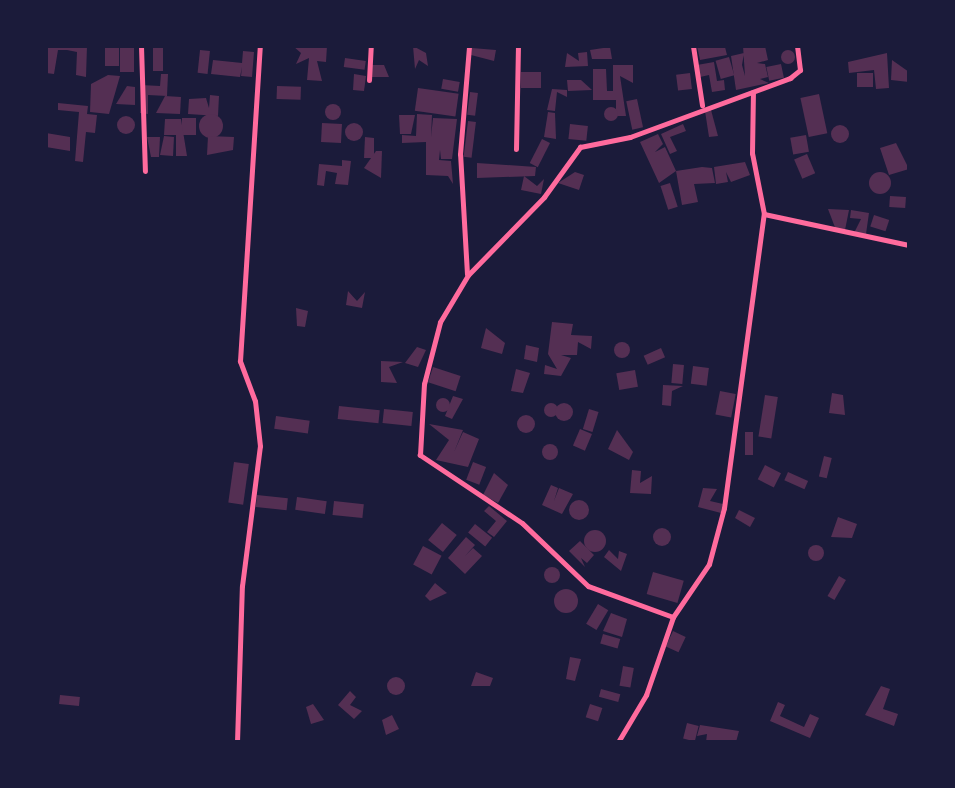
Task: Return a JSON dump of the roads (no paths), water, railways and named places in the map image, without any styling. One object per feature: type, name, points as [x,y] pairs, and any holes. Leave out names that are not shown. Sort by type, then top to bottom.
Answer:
[{"type":"street","points":[[141,46],[145,171]]},
{"type":"street","points":[[237,742],[241,601],[260,446],[255,401],[240,361],[260,46]]},
{"type":"street","points":[[369,80],[371,46]]},
{"type":"street","points":[[468,275],[460,154],[469,46]]},
{"type":"street","points":[[516,149],[518,46]]},
{"type":"street","points":[[693,46],[702,105]]},
{"type":"street","points":[[673,617],[588,586],[522,523],[420,455],[424,384],[440,322],[468,275],[580,147],[630,137],[702,105],[753,92],[800,70],[797,46]]},
{"type":"street","points":[[618,742],[646,695],[673,617],[709,564],[724,508],[764,214],[752,153],[753,92]]},
{"type":"street","points":[[764,214],[909,245]]}]
